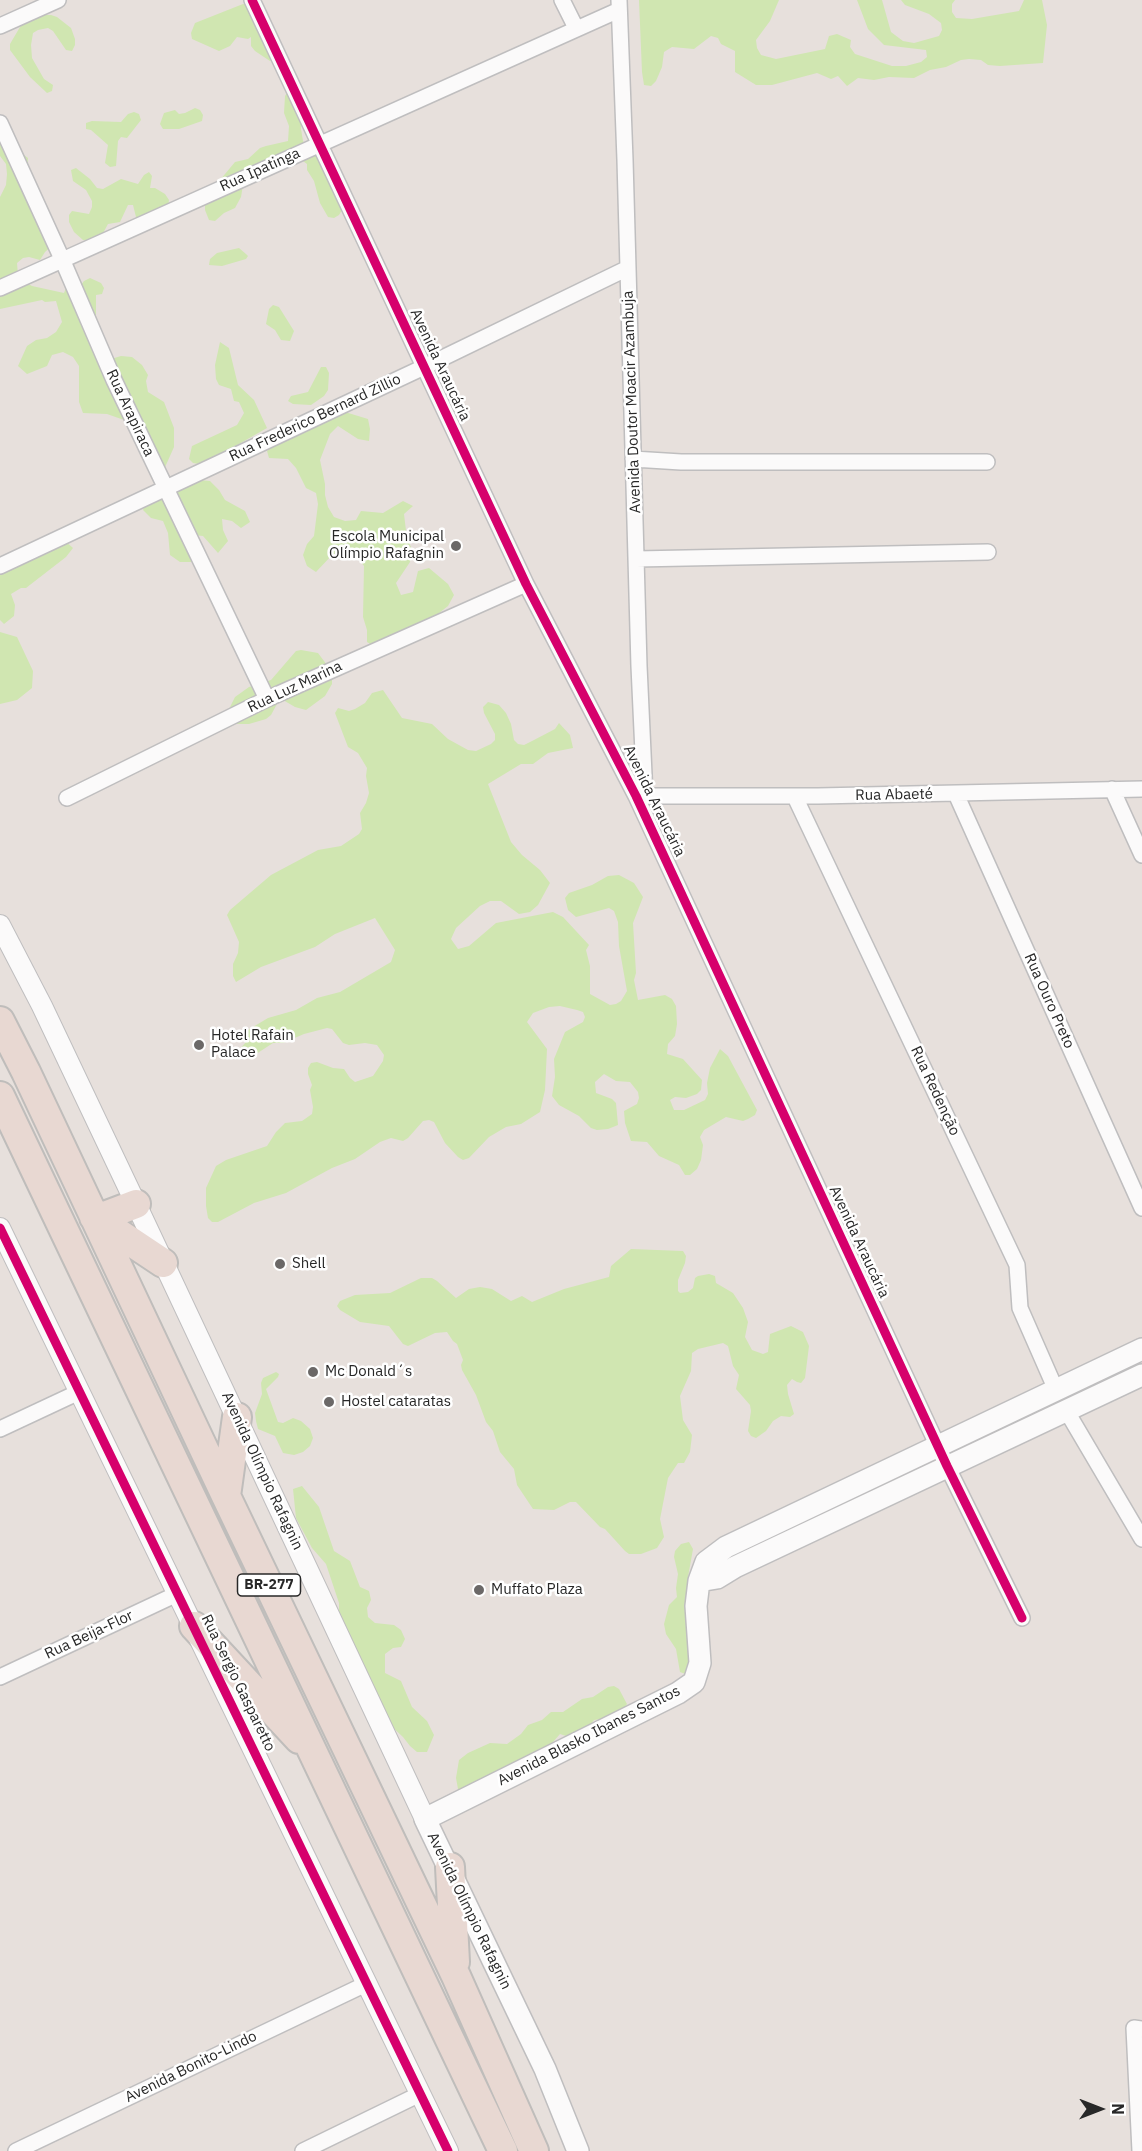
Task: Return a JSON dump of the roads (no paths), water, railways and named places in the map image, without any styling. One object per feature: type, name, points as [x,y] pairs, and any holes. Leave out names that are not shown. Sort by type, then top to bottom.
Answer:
[{"type":"highway","name":"BR-277","points":[[0,1021],[456,1976],[534,2151]]},
{"type":"highway","name":"BR-277","points":[[0,1096],[503,2151]]},
{"type":"highway","points":[[93,1217],[107,1215],[136,1204]]},
{"type":"highway","points":[[93,1217],[164,1263]]},
{"type":"highway","points":[[226,1496],[237,1417]]},
{"type":"highway","points":[[194,1626],[318,1759]]},
{"type":"highway","points":[[450,1867],[456,1976]]},
{"type":"main road","points":[[1142,1349],[726,1547],[706,1562],[699,1581],[717,1578],[735,1567],[1142,1375]]},
{"type":"main road","points":[[1087,1376],[1097,1397]]},
{"type":"main road","name":"Avenida Blasko Ibanes Santos","points":[[425,1819],[678,1693],[694,1682],[700,1663],[696,1606],[699,1581]]},
{"type":"main road","name":"Avenida Olímpio Rafagnin","points":[[425,1819],[546,2069],[578,2151]]},
{"type":"street","points":[[0,26],[58,0]]},
{"type":"street","name":"Avenida Araucária","points":[[252,0],[526,584],[641,796],[947,1466],[1022,1618]]},
{"type":"street","points":[[562,0],[576,28]]},
{"type":"street","name":"Rua Ipatinga","points":[[0,288],[576,28],[619,5]]},
{"type":"street","name":"Avenida Doutor Moacir Azambuja","points":[[619,5],[641,796]]},
{"type":"street","name":"Rua Arapiraca","points":[[0,123],[114,380],[267,699]]},
{"type":"street","name":"Rua Frederico Bernard Zillio","points":[[0,566],[424,367],[628,268]]},
{"type":"street","points":[[633,459],[681,462],[987,462]]},
{"type":"street","points":[[636,559],[988,552]]},
{"type":"street","name":"Rua Luz Marina","points":[[67,798],[267,699],[526,584]]},
{"type":"street","points":[[1112,789],[1142,855]]},
{"type":"street","name":"Rua Abaeté","points":[[641,796],[956,794],[1142,789]]},
{"type":"street","name":"Rua Ouro Preto","points":[[956,794],[1142,1208]]},
{"type":"street","name":"Rua Redenção","points":[[795,796],[1017,1265],[1020,1308],[1056,1390]]},
{"type":"street","name":"Avenida Olímpio Rafagnin","points":[[0,925],[42,1006],[425,1819]]},
{"type":"street","name":"Rua Sergio Gasparetto","points":[[0,1228],[448,2151]]},
{"type":"street","points":[[0,1429],[79,1392]]},
{"type":"street","points":[[1066,1410],[1142,1539]]},
{"type":"street","name":"Rua Beija-Flor","points":[[0,1677],[177,1594]]},
{"type":"street","name":"Avenida Bonito-Lindo","points":[[16,2151],[366,1984]]},
{"type":"street","points":[[1140,2151],[1134,2028],[1142,2029]]},
{"type":"street","points":[[303,2151],[420,2094]]},
{"type":"place","name":"Escola Municipal Olímpio Rafagnin","points":[[456,546]]},
{"type":"place","name":"Hotel Rafain Palace","points":[[199,1045]]},
{"type":"place","name":"Shell","points":[[280,1264]]},
{"type":"place","name":"Mc Donald´s","points":[[313,1372]]},
{"type":"place","name":"Hostel cataratas","points":[[329,1402]]},
{"type":"place","name":"Muffato Plaza","points":[[479,1590]]}]
